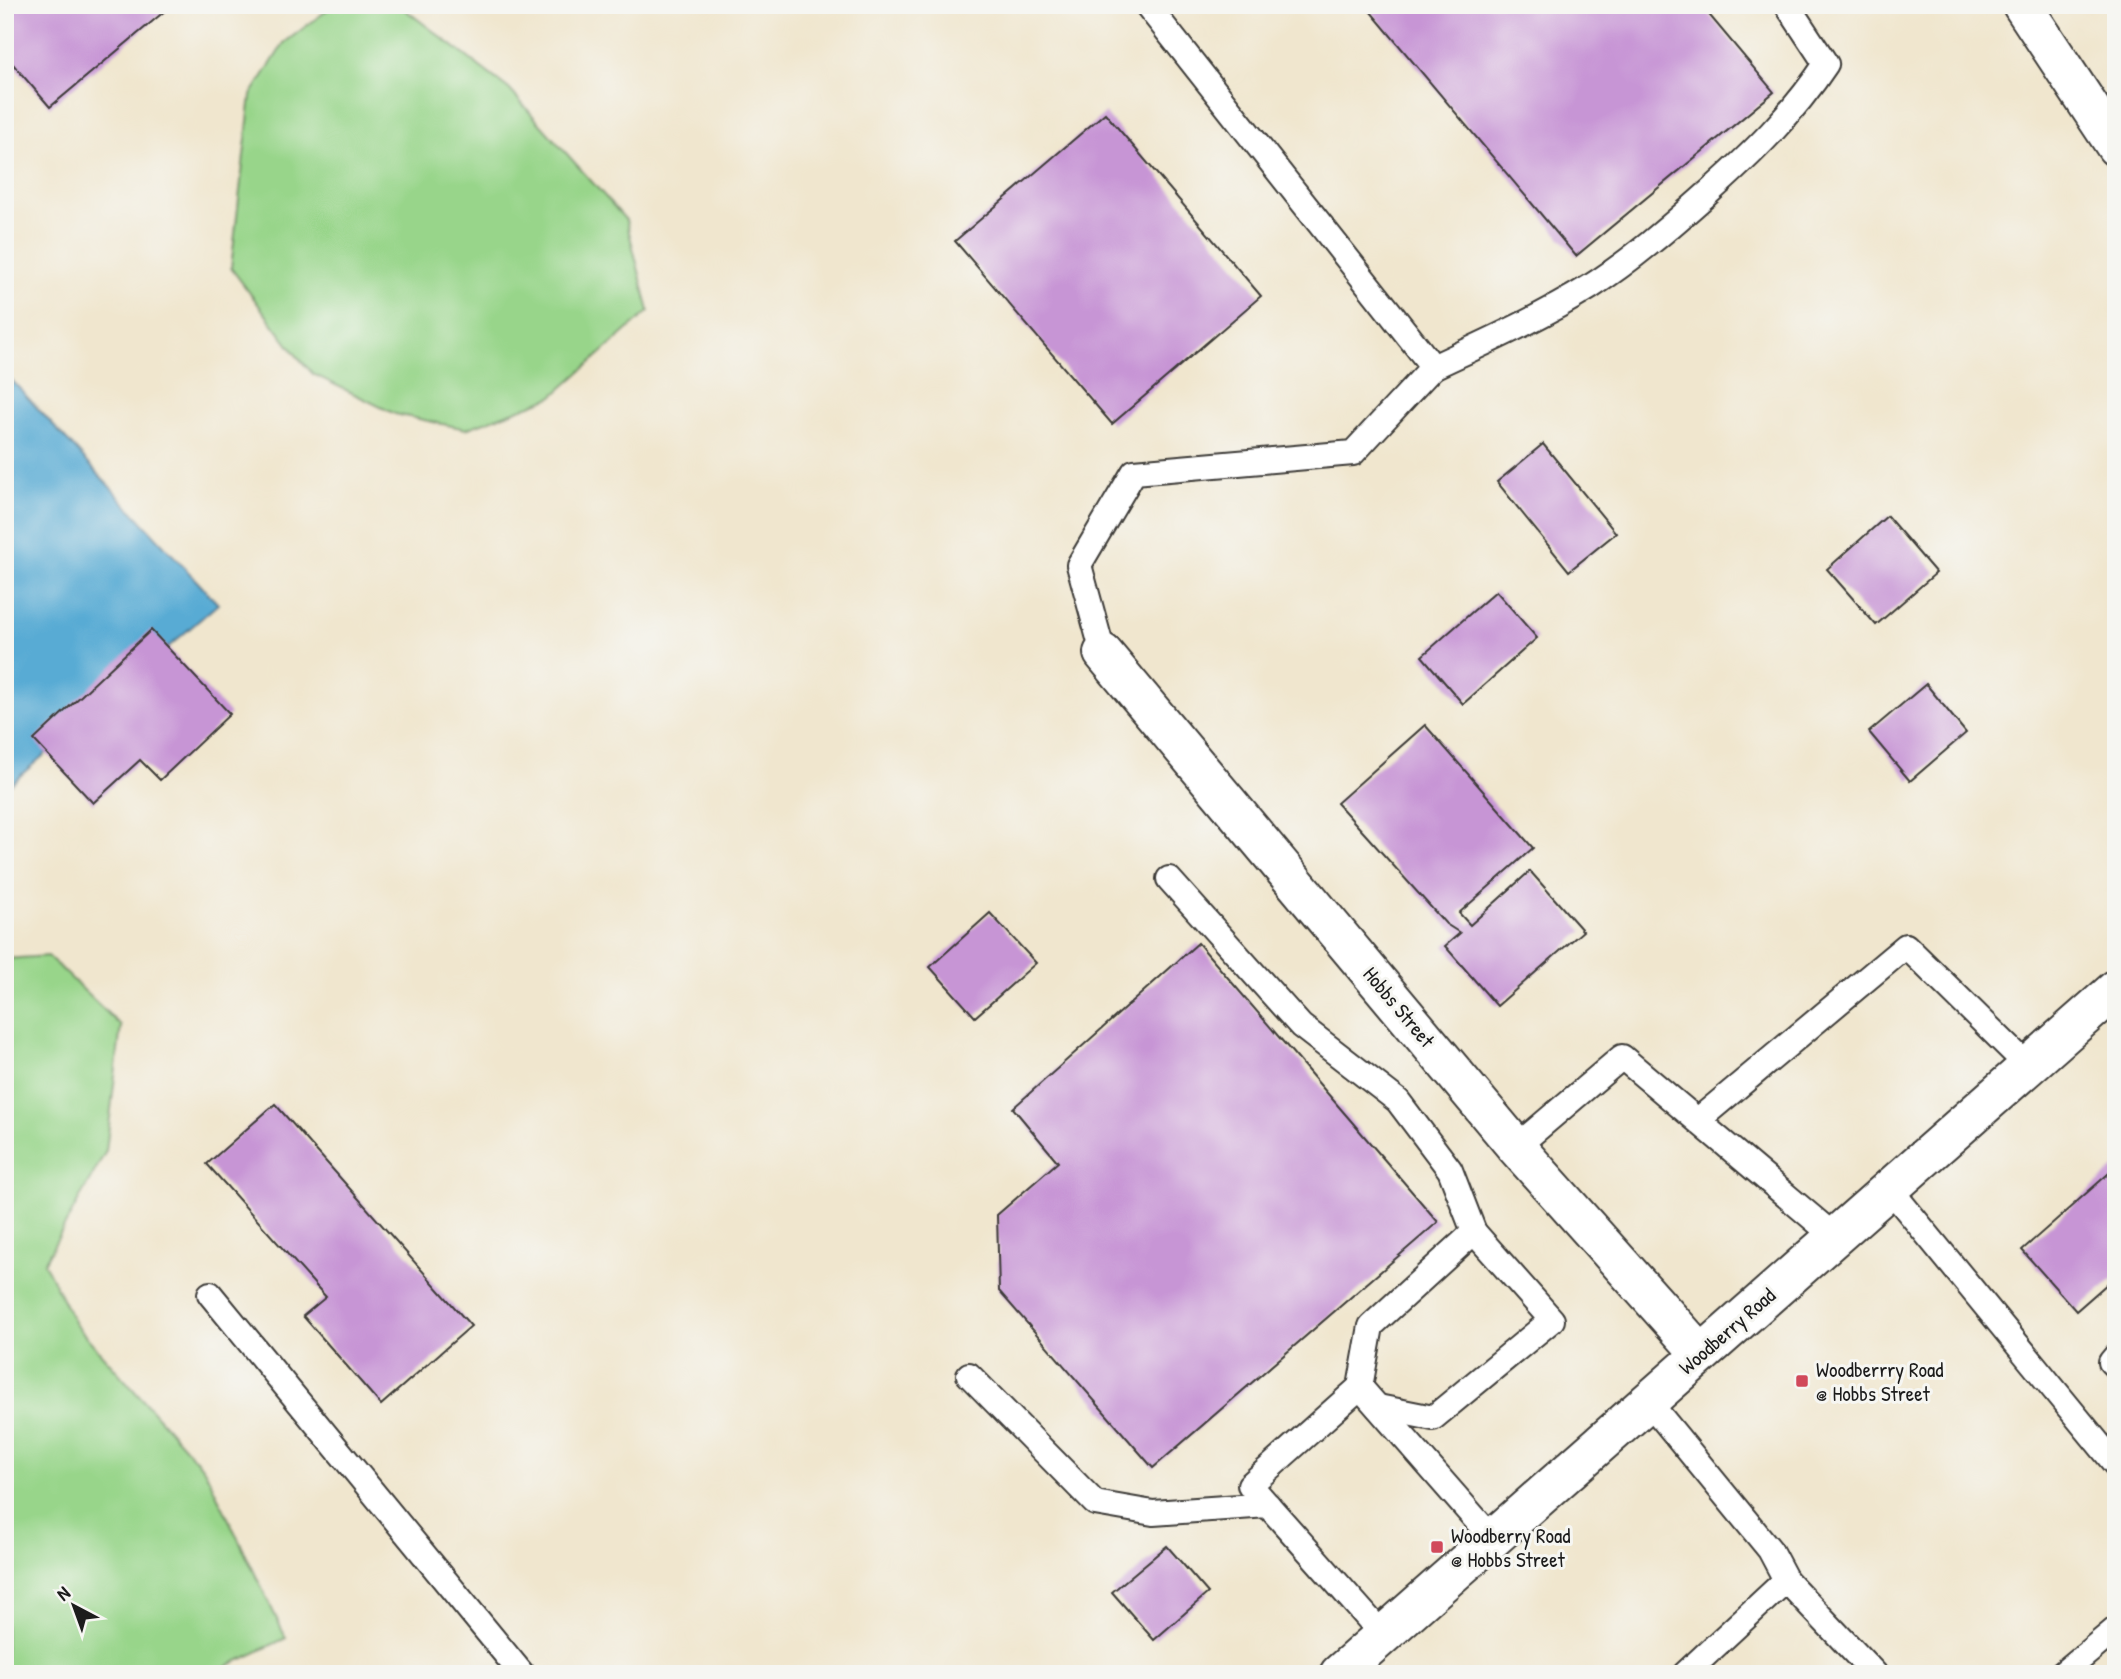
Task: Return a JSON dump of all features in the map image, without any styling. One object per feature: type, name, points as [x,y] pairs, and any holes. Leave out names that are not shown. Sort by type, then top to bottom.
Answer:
[{"type":"main road","points":[[2022,5],[2116,147]]},
{"type":"main road","name":"Hobbs Street","points":[[1103,653],[1516,1147],[1701,1354]]},
{"type":"main road","name":"Woodberry Road","points":[[1339,1674],[2116,989]]},
{"type":"lane","points":[[1147,5],[1433,367]]},
{"type":"lane","points":[[1103,653],[1079,565],[1134,472],[1353,453],[1433,367],[1521,325],[1590,286],[1669,228],[1777,129],[1812,85],[1826,64],[1787,5]]},
{"type":"lane","points":[[1169,879],[1301,1026],[1398,1101],[1450,1170],[1474,1232],[1552,1320],[1433,1418],[1378,1407]]},
{"type":"lane","points":[[1698,1120],[1906,946],[2028,1066]]},
{"type":"lane","points":[[1516,1147],[1622,1057],[1834,1236]]},
{"type":"lane","points":[[1889,1188],[2116,1465]]},
{"type":"lane","points":[[1383,1635],[1250,1485],[1360,1387],[1371,1326],[1474,1232]]},
{"type":"lane","points":[[210,1294],[522,1674]]},
{"type":"lane","points":[[2116,1356],[2111,1362],[2116,1367]]},
{"type":"lane","points":[[969,1375],[1095,1503],[1153,1513],[1268,1505]]},
{"type":"lane","points":[[1360,1387],[1492,1538]]},
{"type":"lane","points":[[1648,1401],[1770,1550],[1786,1580],[1875,1674]]},
{"type":"lane","points":[[1685,1674],[1786,1580]]},
{"type":"lane","points":[[2062,1674],[2114,1633]]},
{"type":"green space","points":[[334,5],[399,5],[509,89],[626,220],[649,311],[552,397],[466,429],[395,414],[313,374],[231,268],[251,95],[284,43]]},
{"type":"green space","points":[[48,956],[121,1026],[106,1151],[44,1263],[75,1324],[205,1470],[286,1638],[211,1674],[5,1674],[5,959]]},
{"type":"water","points":[[5,373],[218,604],[5,789]]},
{"type":"building","points":[[5,5],[172,5],[50,107],[5,55]]},
{"type":"building","points":[[1365,5],[1701,5],[1774,92],[1576,256]]},
{"type":"building","points":[[1105,113],[1261,296],[1112,424],[955,241]]},
{"type":"building","points":[[1543,444],[1616,533],[1569,571],[1497,482]]},
{"type":"building","points":[[1887,516],[1936,573],[1876,625],[1827,569]]},
{"type":"building","points":[[1496,591],[1537,638],[1463,704],[1422,656]]},
{"type":"building","points":[[151,630],[230,714],[160,780],[140,760],[93,803],[34,740]]},
{"type":"building","points":[[1926,684],[1966,733],[1910,781],[1869,732]]},
{"type":"building","points":[[1425,725],[1533,848],[1459,913],[1470,925],[1530,871],[1583,931],[1497,1006],[1445,946],[1460,933],[1446,924],[1337,803]]},
{"type":"building","points":[[990,913],[1036,963],[975,1017],[930,967]]},
{"type":"building","points":[[1198,943],[1438,1222],[1153,1468],[999,1291],[997,1215],[1058,1162],[1013,1108]]},
{"type":"building","points":[[275,1104],[471,1326],[381,1405],[303,1316],[326,1297],[207,1164]]},
{"type":"building","points":[[2116,1167],[2116,1276],[2076,1311],[2022,1250]]},
{"type":"building","points":[[1167,1546],[1208,1593],[1154,1640],[1112,1592]]},
{"type":"place","name":"Woodberrry Road @ Hobbs Street","points":[[1802,1381]]},
{"type":"place","name":"Woodberry Road @ Hobbs Street","points":[[1437,1547]]}]
